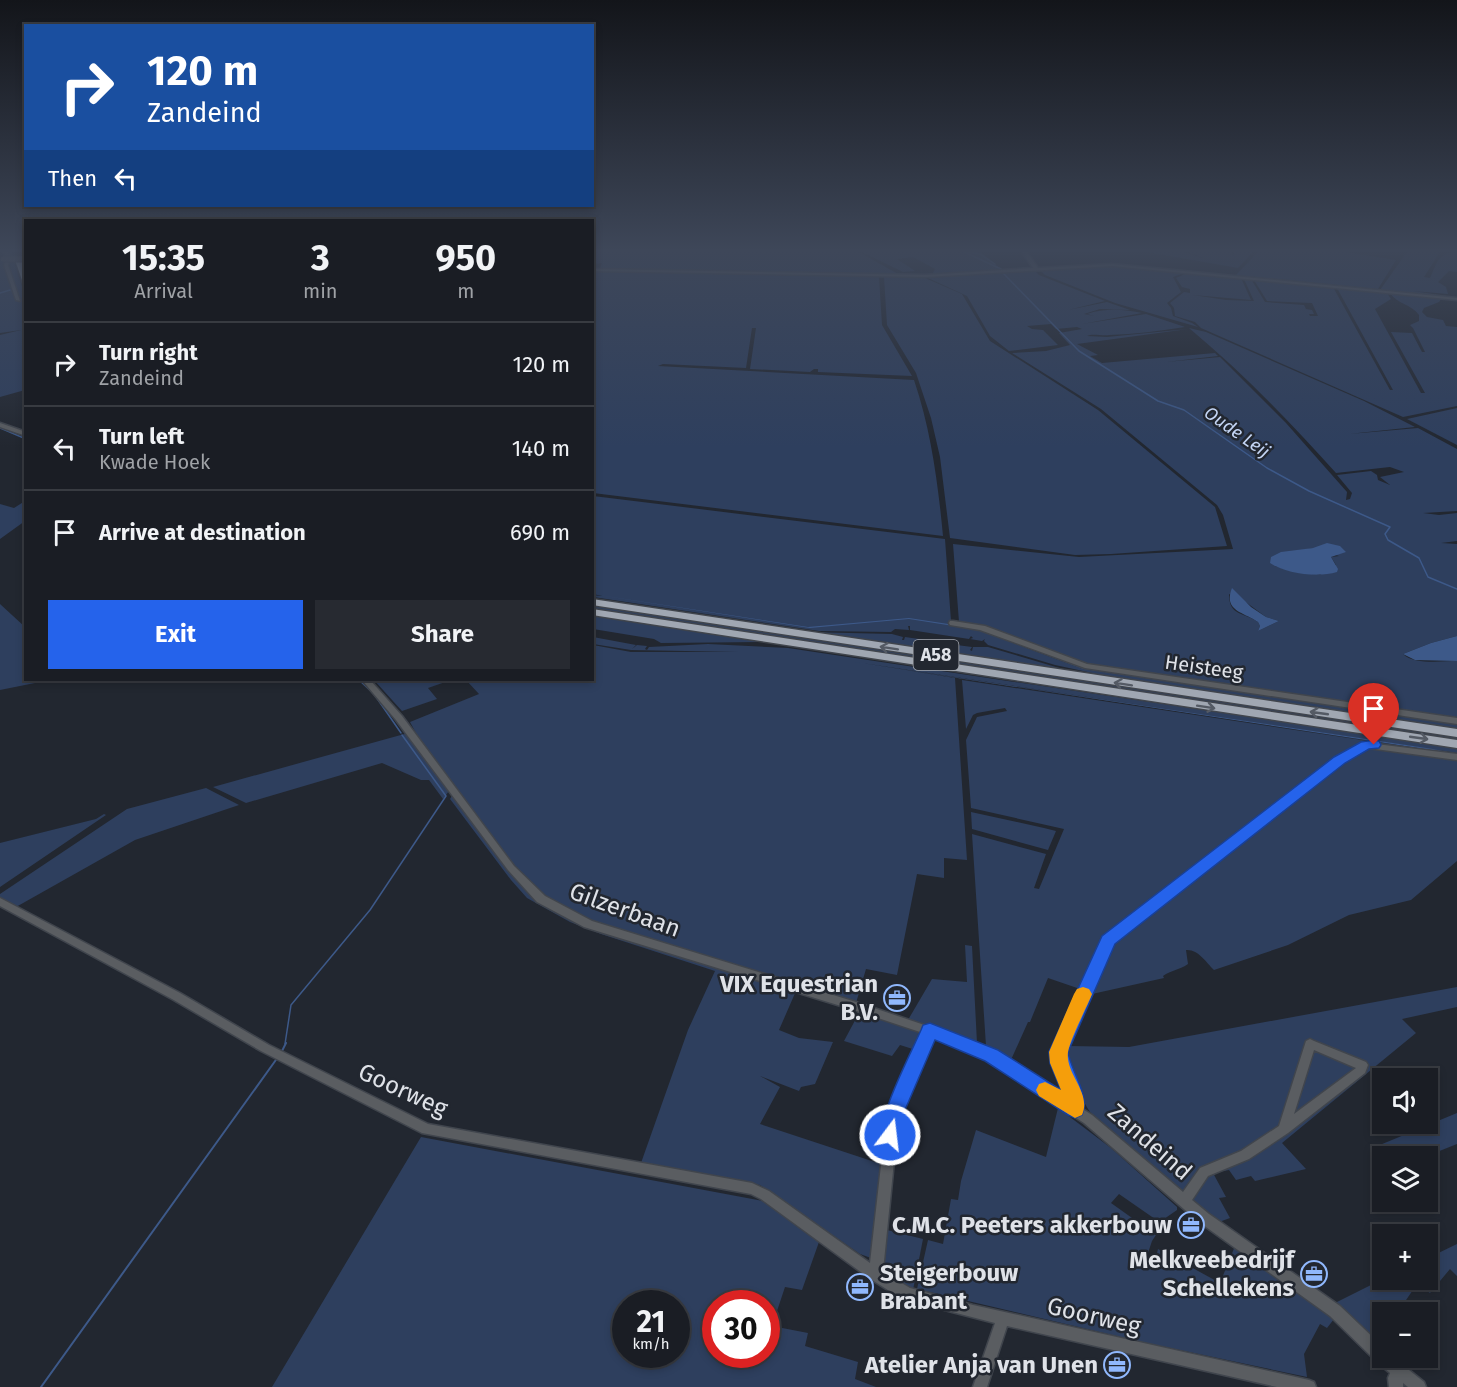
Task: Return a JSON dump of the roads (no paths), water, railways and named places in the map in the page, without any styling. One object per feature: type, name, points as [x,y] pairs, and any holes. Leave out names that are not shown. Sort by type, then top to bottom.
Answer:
[{"type":"highway","name":"A58","points":[[594,602],[1457,733]]},
{"type":"highway","name":"A58","points":[[594,612],[1457,744]]},
{"type":"street","points":[[0,425],[24,433]]},
{"type":"street","name":"Heisteeg","points":[[953,623],[982,628],[1085,666],[1457,721]]},
{"type":"street","name":"Gilzerbaan","points":[[367,681],[399,717],[511,868],[531,891],[558,909],[605,929],[930,1030]]},
{"type":"street","points":[[1075,1109],[1075,1101],[1060,1063],[1059,1052],[1100,956],[1111,937],[1332,765],[1356,750],[1374,745],[1457,757]]},
{"type":"street","name":"Goorweg","points":[[0,902],[176,996],[265,1048],[426,1129],[752,1189],[765,1195],[873,1274],[916,1297],[1309,1387]]},
{"type":"street","points":[[873,1274],[877,1261],[892,1121],[930,1030]]},
{"type":"street","name":"Zandeind","points":[[930,1030],[992,1056],[1075,1109],[1184,1201],[1335,1311],[1372,1346]]},
{"type":"street","name":"Zandeind","points":[[1184,1201],[1209,1169],[1245,1155],[1284,1129],[1361,1070],[1362,1065],[1310,1044],[1284,1129]]},
{"type":"street","points":[[980,1387],[1004,1318]]},
{"type":"street","name":"Zandeind","points":[[1397,1380],[1419,1387]]},
{"type":"waterway","name":"Oude Leij","points":[[1046,317],[1079,351],[1158,401],[1184,410],[1267,468],[1309,491],[1390,527],[1385,534],[1388,540],[1419,558],[1428,577],[1457,589]]},
{"type":"waterway","points":[[0,428],[24,438]]},
{"type":"waterway","points":[[360,681],[374,694],[401,733]]},
{"type":"waterway","points":[[285,1044],[291,1005],[370,910],[446,796],[402,735]]},
{"type":"waterway","points":[[281,1053],[286,1043]]},
{"type":"waterway","points":[[41,1387],[278,1057]]},
{"type":"place","name":"VIX Equestrian B.V.","points":[[897,998]]},
{"type":"place","name":"C.M.C. Peeters akkerbouw","points":[[1191,1225]]},
{"type":"place","name":"Melkveebedrijf Schellekens","points":[[1314,1274]]},
{"type":"place","name":"Steigerbouw Brabant","points":[[860,1287]]},
{"type":"place","name":"Atelier Anja van Unen","points":[[1117,1365]]}]
